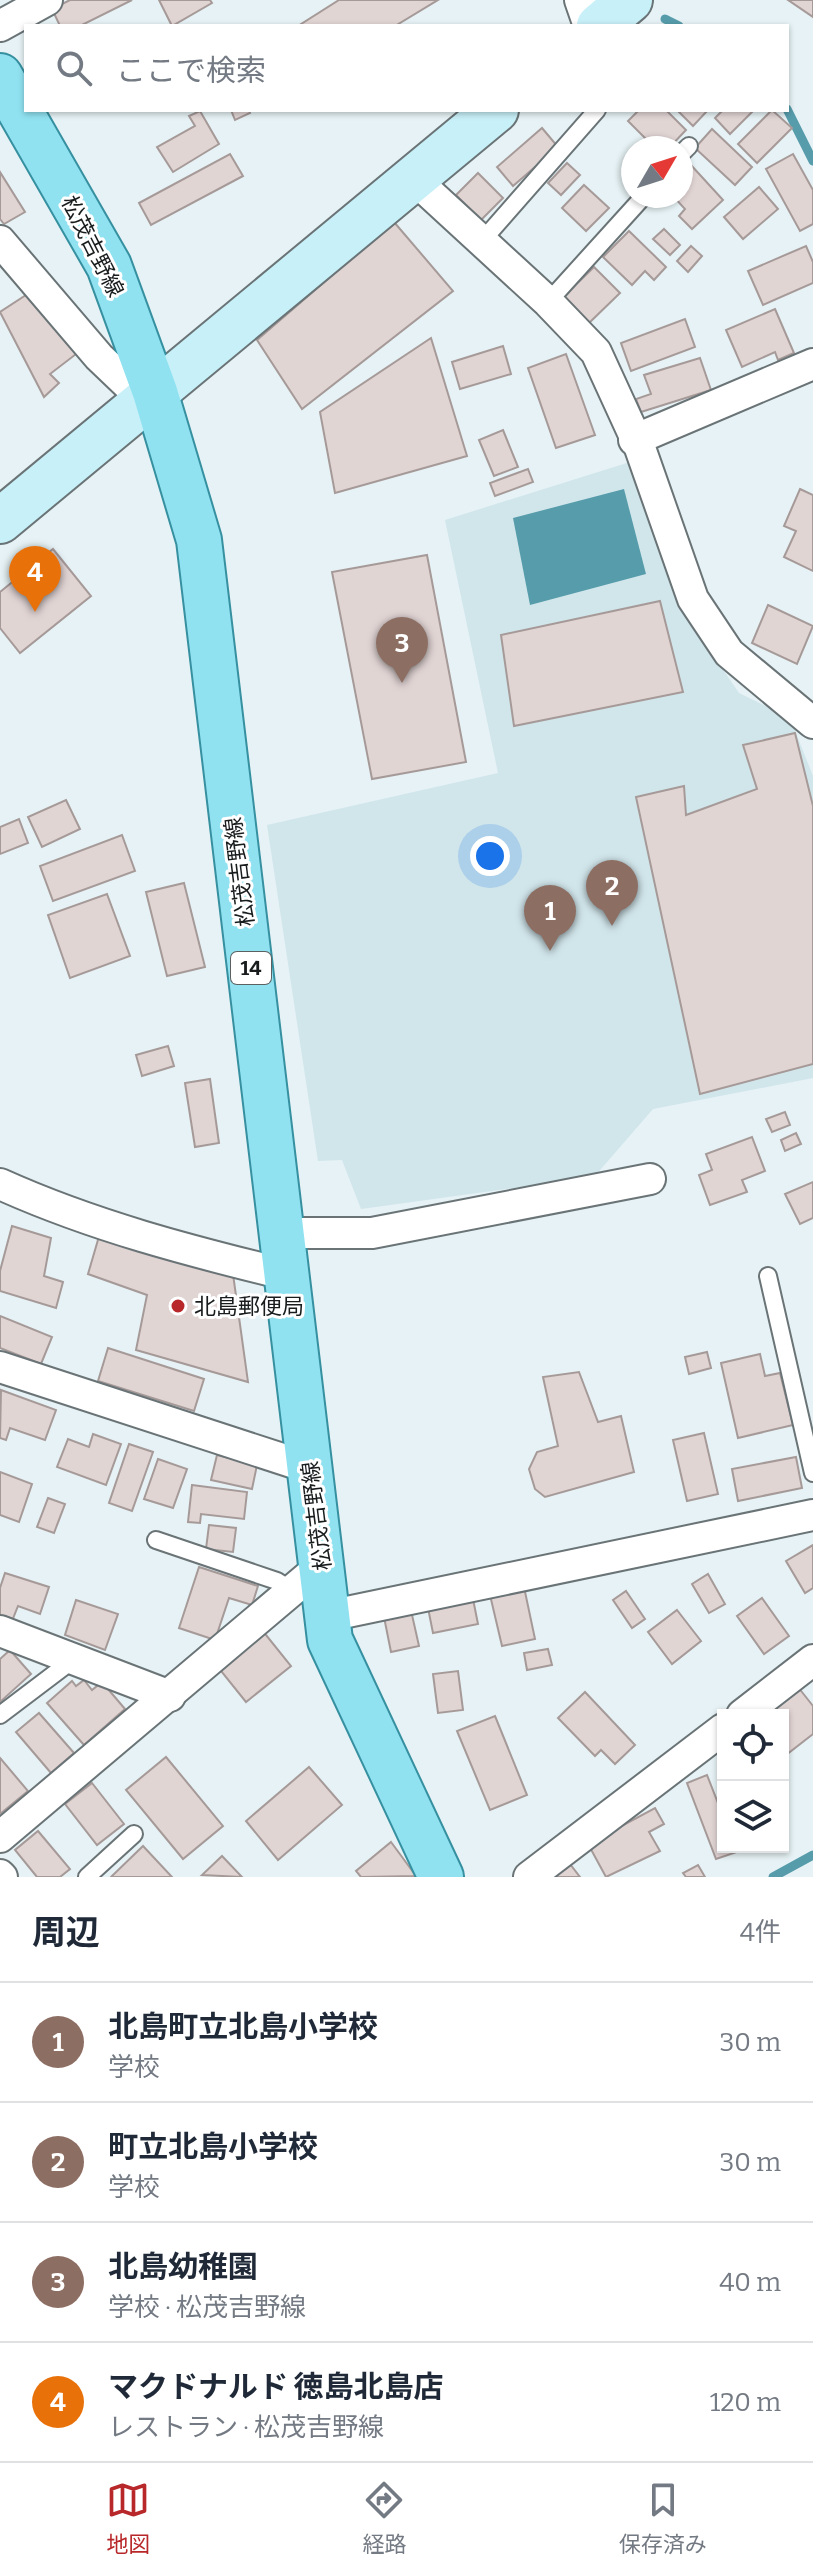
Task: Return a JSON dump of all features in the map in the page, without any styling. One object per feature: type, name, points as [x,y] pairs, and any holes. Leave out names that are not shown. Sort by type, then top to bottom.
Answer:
[{"type":"main road","name":"松茂吉野線","points":[[0,76],[109,266],[199,540],[310,1468],[307,1578],[328,1616],[330,1640],[441,1877]]},
{"type":"street","points":[[0,26],[47,0]]},
{"type":"street","points":[[580,0],[588,24]]},
{"type":"street","points":[[601,24],[630,0]]},
{"type":"street","points":[[0,521],[494,112]]},
{"type":"street","points":[[413,178],[548,302],[596,352],[634,440],[693,599],[729,653],[813,723]]},
{"type":"street","points":[[0,241],[99,357],[150,396]]},
{"type":"street","points":[[634,440],[813,364]]},
{"type":"street","points":[[0,1184],[95,1222],[180,1249],[286,1254],[372,1233],[650,1179]]},
{"type":"street","points":[[0,1367],[310,1468]]},
{"type":"street","points":[[328,1616],[813,1515]]},
{"type":"street","points":[[0,1837],[307,1578]]},
{"type":"street","points":[[0,1631],[170,1696]]},
{"type":"street","points":[[750,1709],[813,1660]]},
{"type":"street","points":[[529,1877],[717,1734]]},
{"type":"lane","points":[[482,241],[595,112]]},
{"type":"lane","points":[[548,302],[633,208]]},
{"type":"lane","points":[[768,1276],[813,1473]]},
{"type":"lane","points":[[156,1540],[277,1581],[307,1578]]},
{"type":"lane","points":[[0,1715],[74,1659]]},
{"type":"lane","points":[[87,1877],[134,1834]]},
{"type":"shaded area","points":[[630,462],[679,605],[739,693],[790,718],[813,776],[813,1078],[653,1109],[594,1177],[361,1209],[342,1160],[318,1161],[267,825],[498,773],[445,520]]},
{"type":"water","points":[[624,489],[646,574],[530,605],[513,518]]},
{"type":"building","points":[[70,0],[132,0],[84,24],[59,24],[52,9]]},
{"type":"building","points":[[159,0],[210,0],[212,3],[175,24],[171,24]]},
{"type":"building","points":[[339,0],[438,0],[398,24],[301,24]]},
{"type":"building","points":[[788,0],[813,0],[813,17]]},
{"type":"building","points":[[201,112],[219,144],[173,172],[157,147],[195,126],[189,116]]},
{"type":"building","points":[[232,112],[250,112],[250,113],[235,120]]},
{"type":"building","points":[[637,112],[668,112],[686,130],[680,136],[643,136],[628,121]]},
{"type":"building","points":[[679,112],[706,112],[693,126]]},
{"type":"building","points":[[721,112],[752,112],[730,134],[715,118]]},
{"type":"building","points":[[770,112],[774,112],[792,128],[757,163],[738,144]]},
{"type":"building","points":[[542,128],[558,147],[513,186],[497,167]]},
{"type":"building","points":[[712,129],[752,167],[735,185],[695,148]]},
{"type":"building","points":[[230,154],[243,176],[151,225],[139,203]]},
{"type":"building","points":[[793,154],[813,190],[813,224],[800,231],[766,169]]},
{"type":"building","points":[[567,163],[580,175],[561,195],[548,183]]},
{"type":"building","points":[[693,167],[723,200],[692,229],[679,216],[685,209],[693,208]]},
{"type":"building","points":[[0,172],[25,212],[4,224],[0,219]]},
{"type":"building","points":[[478,173],[503,198],[481,220],[456,195]]},
{"type":"building","points":[[584,185],[609,208],[586,231],[562,208]]},
{"type":"building","points":[[759,187],[778,209],[743,239],[724,217]]},
{"type":"building","points":[[394,222],[453,291],[302,409],[257,340]]},
{"type":"building","points":[[664,229],[680,245],[670,255],[653,239]]},
{"type":"building","points":[[629,231],[666,267],[654,280],[645,271],[632,285],[603,257]]},
{"type":"building","points":[[691,246],[702,256],[688,272],[677,261]]},
{"type":"building","points":[[806,246],[813,262],[813,283],[763,305],[748,271]]},
{"type":"building","points":[[594,267],[620,293],[589,323],[563,297]]},
{"type":"building","points":[[26,295],[80,351],[50,374],[59,383],[44,397],[0,312]]},
{"type":"building","points":[[775,309],[794,353],[778,360],[775,352],[742,367],[726,330]]},
{"type":"building","points":[[685,319],[695,347],[631,371],[621,343]]},
{"type":"building","points":[[431,338],[467,456],[335,493],[320,412]]},
{"type":"building","points":[[503,346],[511,374],[460,389],[452,362]]},
{"type":"building","points":[[566,354],[595,435],[556,448],[528,368]]},
{"type":"building","points":[[700,358],[711,390],[641,412],[636,399],[651,394],[644,375]]},
{"type":"building","points":[[503,430],[518,467],[494,476],[479,440]]},
{"type":"building","points":[[528,469],[533,482],[495,496],[490,483]]},
{"type":"building","points":[[800,489],[813,495],[813,571],[784,557],[796,531],[784,526]]},
{"type":"building","points":[[53,549],[91,596],[20,653],[0,628],[0,592]]},
{"type":"building","points":[[427,555],[466,762],[372,779],[332,572]]},
{"type":"building","points":[[660,601],[683,692],[514,726],[501,635]]},
{"type":"building","points":[[768,605],[813,626],[797,664],[752,643]]},
{"type":"building","points":[[795,733],[813,806],[813,1064],[700,1094],[636,797],[684,786],[686,815],[757,789],[743,745]]},
{"type":"building","points":[[66,800],[80,829],[42,847],[28,817]]},
{"type":"building","points":[[19,819],[28,843],[0,854],[0,827]]},
{"type":"building","points":[[122,835],[135,871],[53,901],[40,866]]},
{"type":"building","points":[[184,883],[205,967],[167,976],[146,892]]},
{"type":"building","points":[[107,894],[130,956],[70,978],[48,915]]},
{"type":"building","points":[[168,1046],[174,1066],[142,1076],[136,1055]]},
{"type":"building","points":[[210,1079],[219,1143],[195,1147],[185,1083]]},
{"type":"building","points":[[785,1112],[790,1125],[772,1132],[766,1119]]},
{"type":"building","points":[[796,1133],[801,1144],[785,1151],[781,1140]]},
{"type":"building","points":[[752,1137],[765,1171],[742,1180],[747,1192],[710,1205],[699,1175],[712,1170],[706,1154]]},
{"type":"building","points":[[813,1182],[813,1218],[800,1224],[785,1194]]},
{"type":"building","points":[[12,1226],[51,1238],[44,1276],[63,1282],[56,1308],[0,1291],[0,1271]]},
{"type":"building","points":[[100,1233],[233,1274],[248,1382],[136,1350],[147,1295],[88,1274]]},
{"type":"building","points":[[0,1316],[52,1337],[41,1364],[0,1348]]},
{"type":"building","points":[[108,1348],[204,1379],[194,1411],[98,1381]]},
{"type":"building","points":[[707,1352],[711,1368],[689,1374],[685,1357]]},
{"type":"building","points":[[760,1354],[765,1376],[780,1373],[793,1425],[738,1438],[721,1363]]},
{"type":"building","points":[[579,1372],[598,1422],[621,1416],[634,1472],[545,1497],[535,1489],[529,1469],[537,1452],[558,1446],[543,1377]]},
{"type":"building","points":[[1,1390],[56,1410],[45,1440],[10,1428],[6,1440],[0,1438]]},
{"type":"building","points":[[704,1433],[718,1494],[687,1501],[673,1440]]},
{"type":"building","points":[[93,1434],[121,1444],[106,1485],[57,1467],[68,1439],[89,1447]]},
{"type":"building","points":[[129,1444],[153,1452],[132,1511],[109,1503]]},
{"type":"building","points":[[217,1455],[257,1465],[252,1489],[211,1480]]},
{"type":"building","points":[[796,1457],[802,1488],[738,1501],[732,1469]]},
{"type":"building","points":[[158,1459],[187,1469],[173,1508],[144,1499]]},
{"type":"building","points":[[0,1472],[32,1484],[19,1522],[0,1515]]},
{"type":"building","points":[[192,1485],[247,1492],[244,1519],[201,1514],[200,1523],[188,1522]]},
{"type":"building","points":[[48,1498],[65,1504],[54,1533],[37,1527]]},
{"type":"building","points":[[209,1525],[236,1528],[233,1552],[206,1549]]},
{"type":"building","points":[[813,1545],[813,1588],[805,1593],[786,1561]]},
{"type":"building","points":[[199,1567],[258,1586],[252,1605],[229,1598],[215,1640],[179,1628]]},
{"type":"building","points":[[5,1573],[49,1587],[40,1614],[18,1606],[12,1621],[0,1617],[0,1588]]},
{"type":"building","points":[[708,1574],[725,1604],[709,1613],[692,1584]]},
{"type":"building","points":[[524,1587],[535,1639],[502,1646],[490,1595]]},
{"type":"building","points":[[626,1591],[645,1619],[632,1628],[613,1600]]},
{"type":"building","points":[[472,1594],[478,1624],[433,1633],[427,1603]]},
{"type":"building","points":[[762,1598],[789,1636],[764,1654],[737,1616]]},
{"type":"building","points":[[76,1600],[118,1614],[105,1650],[65,1635]]},
{"type":"building","points":[[410,1606],[419,1646],[391,1652],[383,1612]]},
{"type":"building","points":[[677,1610],[701,1641],[672,1664],[648,1632]]},
{"type":"building","points":[[262,1630],[291,1666],[246,1702],[217,1666]]},
{"type":"building","points":[[548,1649],[552,1665],[527,1670],[524,1653]]},
{"type":"building","points":[[10,1650],[31,1674],[0,1702],[0,1659]]},
{"type":"building","points":[[458,1671],[463,1710],[438,1713],[433,1674]]},
{"type":"building","points":[[84,1680],[92,1690],[102,1682],[125,1709],[84,1745],[47,1703],[72,1681],[76,1686]]},
{"type":"building","points":[[798,1687],[813,1706],[813,1734],[789,1753],[789,1709],[770,1709]]},
{"type":"building","points":[[585,1692],[635,1745],[615,1764],[601,1750],[595,1756],[558,1718]]},
{"type":"building","points":[[39,1713],[74,1753],[51,1773],[16,1732]]},
{"type":"building","points":[[495,1716],[527,1795],[490,1810],[457,1731]]},
{"type":"building","points":[[166,1757],[223,1826],[183,1859],[126,1790]]},
{"type":"building","points":[[0,1758],[28,1791],[0,1814]]},
{"type":"building","points":[[309,1767],[342,1805],[278,1860],[246,1821]]},
{"type":"building","points":[[707,1775],[717,1801],[717,1853],[734,1853],[716,1859],[687,1783]]},
{"type":"building","points":[[92,1783],[124,1824],[97,1845],[65,1804]]},
{"type":"building","points":[[655,1808],[664,1824],[649,1832],[660,1851],[606,1877],[588,1844]]},
{"type":"building","points":[[38,1831],[70,1869],[60,1877],[37,1877],[15,1850]]},
{"type":"building","points":[[391,1842],[416,1876],[361,1877],[356,1871]]},
{"type":"building","points":[[143,1846],[172,1877],[111,1877]]},
{"type":"building","points":[[222,1856],[242,1877],[202,1875]]},
{"type":"building","points":[[570,1864],[580,1877],[552,1877]]},
{"type":"building","points":[[698,1865],[705,1877],[686,1877],[683,1873]]},
{"type":"waterway","points":[[665,19],[675,24]]},
{"type":"waterway","points":[[788,112],[813,161]]},
{"type":"waterway","points":[[773,1877],[813,1855]]},
{"type":"place","name":"マクドナルド 徳島北島店","points":[[35,612]]},
{"type":"place","name":"北島幼稚園","points":[[402,683]]},
{"type":"place","name":"町立北島小学校","points":[[612,926]]},
{"type":"place","name":"北島町立北島小学校","points":[[550,951]]},
{"type":"place","name":"北島郵便局","points":[[178,1306]]}]
